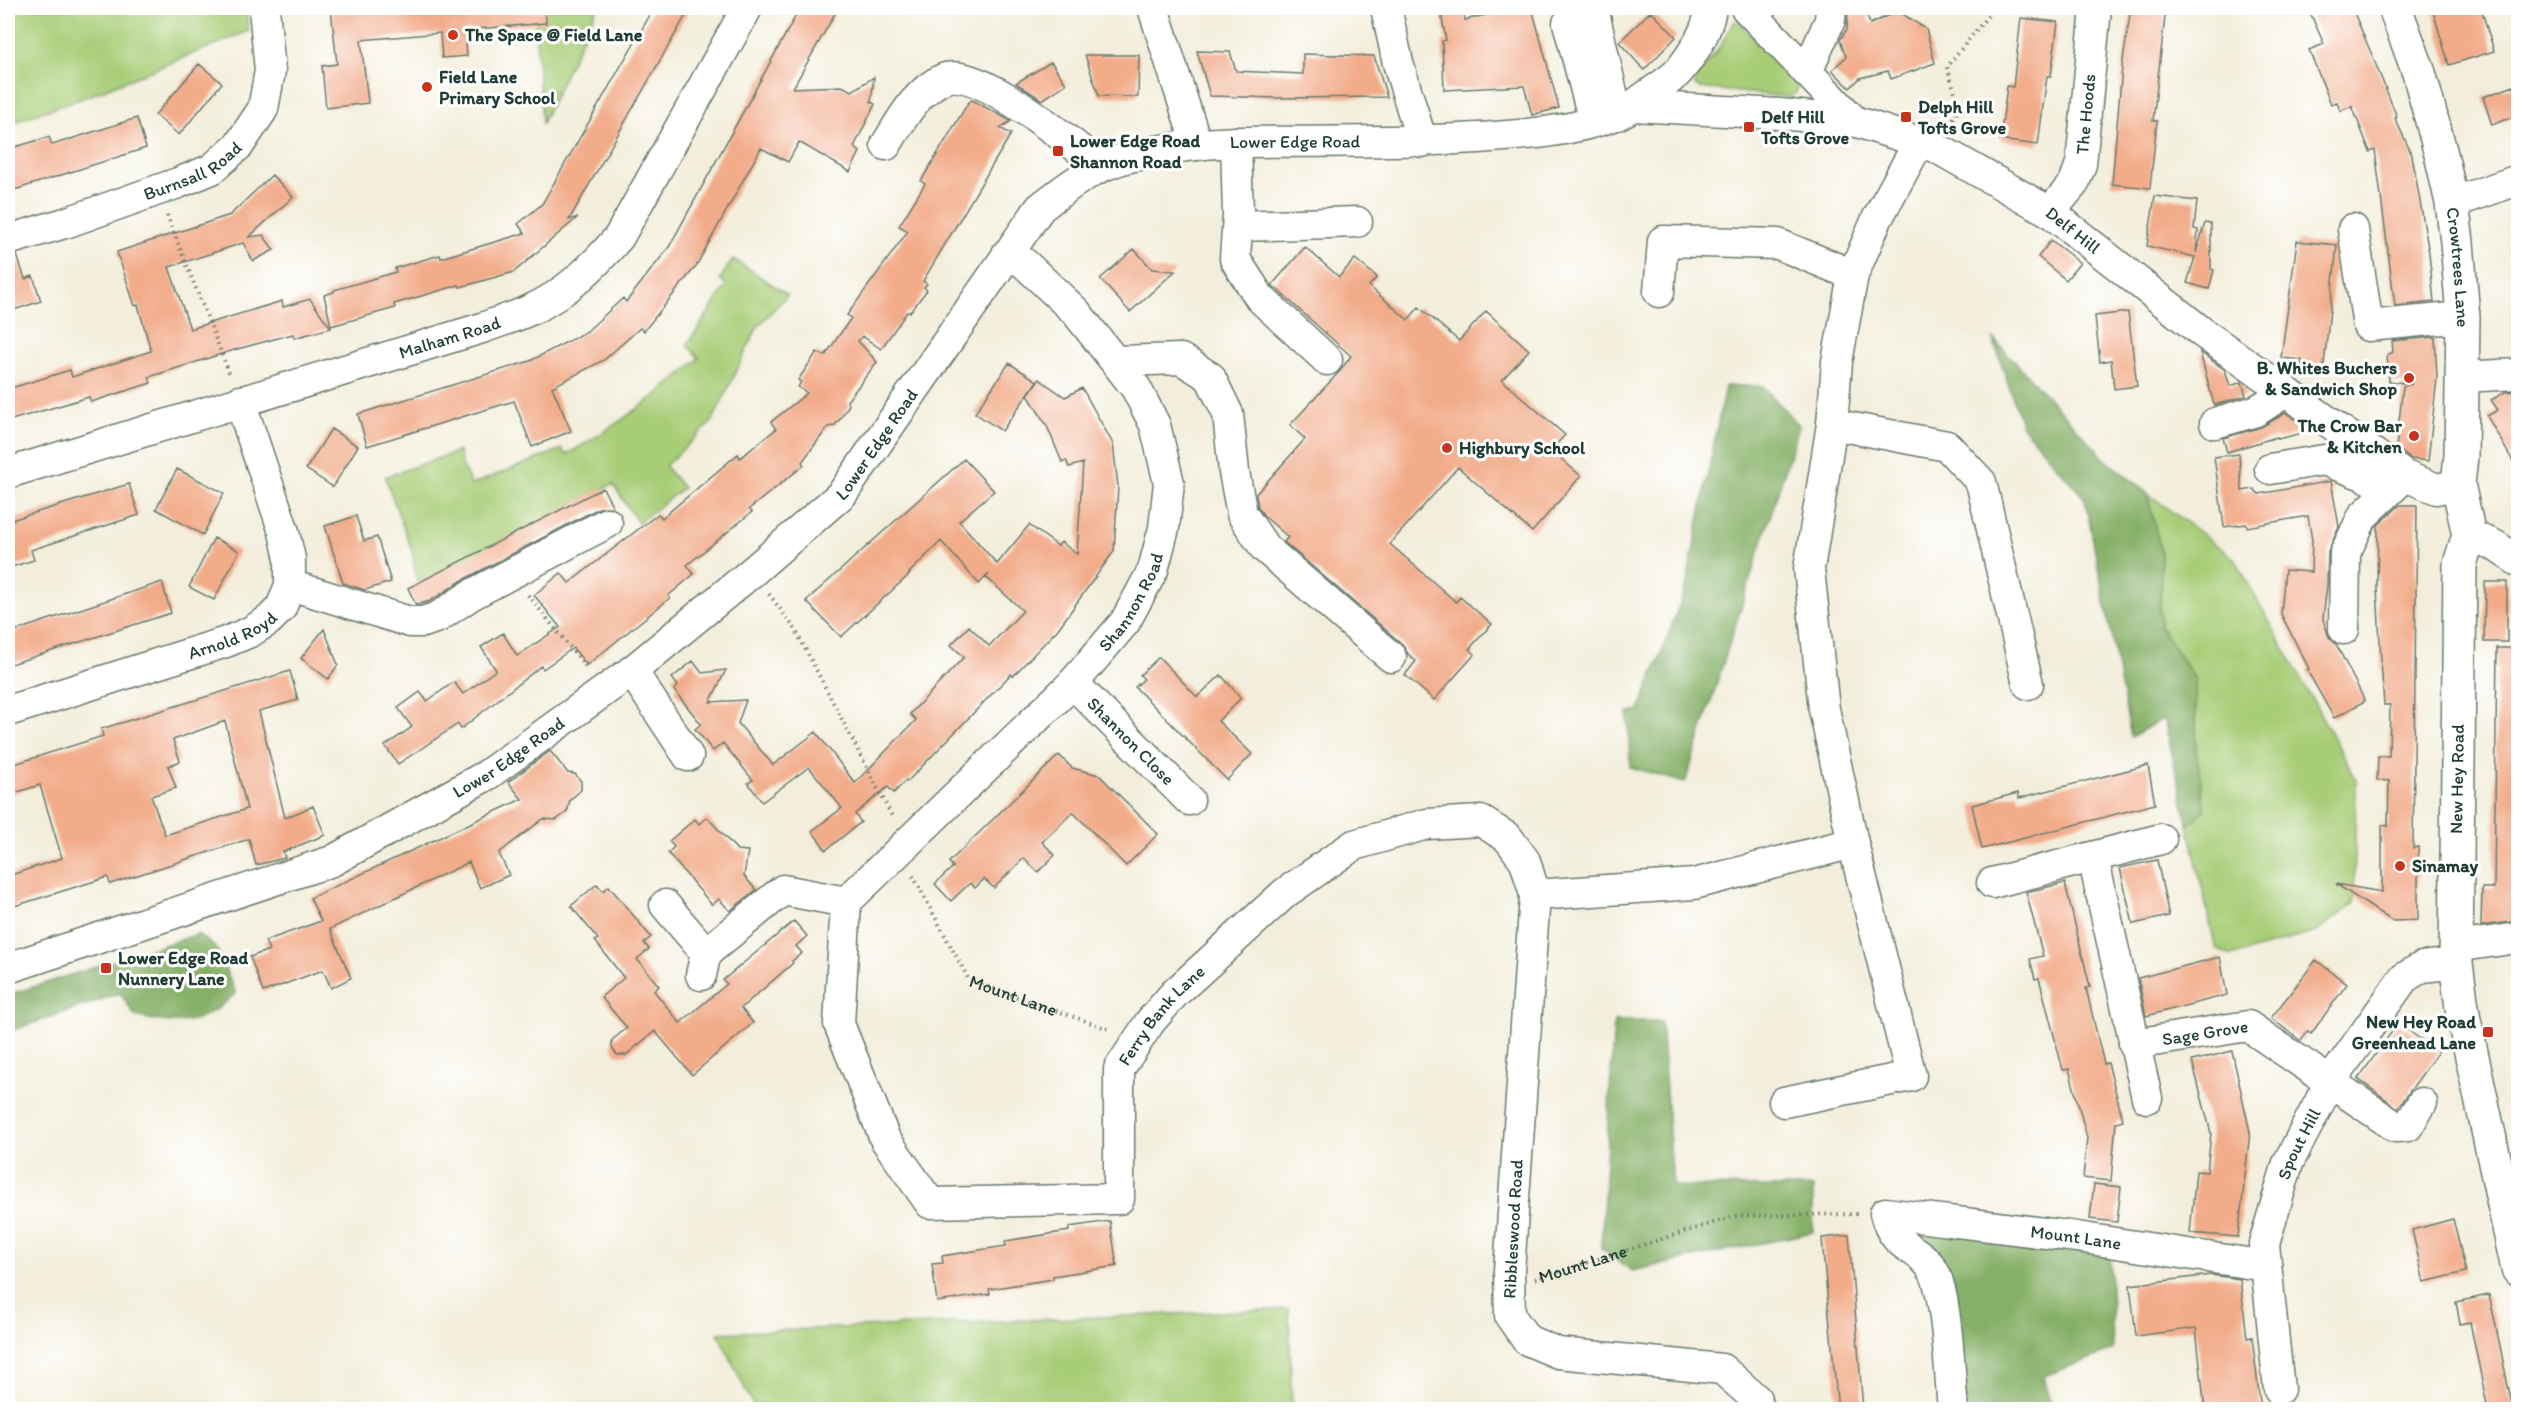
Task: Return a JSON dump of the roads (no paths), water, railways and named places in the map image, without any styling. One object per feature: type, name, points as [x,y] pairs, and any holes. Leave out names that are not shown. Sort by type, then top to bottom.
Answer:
[{"type":"main road","name":"Crowtrees Lane","points":[[2395,8],[2419,73],[2452,203],[2463,317],[2458,484],[2469,535]]},
{"type":"main road","name":"New Hey Road","points":[[2469,535],[2460,564],[2456,955],[2463,1015],[2518,1269]]},
{"type":"street","name":"Burnsall Road","points":[[8,240],[68,232],[158,190],[212,169],[239,145],[263,109],[270,71],[264,8]]},
{"type":"street","name":"Malham Road","points":[[8,473],[482,328],[531,310],[568,287],[596,264],[620,237],[747,8]]},
{"type":"street","points":[[1153,8],[1197,145]]},
{"type":"street","points":[[1386,8],[1398,63],[1422,142]]},
{"type":"street","points":[[1593,8],[1615,114]]},
{"type":"street","name":"Lower Edge Road","points":[[8,968],[332,861],[487,774],[632,671],[842,494],[1040,208],[1072,183],[1101,166],[1129,157],[1197,145],[1236,142],[1422,142],[1543,134],[1615,114],[1678,72],[1710,19],[1711,8]]},
{"type":"street","points":[[1746,8],[1854,121]]},
{"type":"street","points":[[1807,72],[1830,20],[1831,8]]},
{"type":"street","name":"The Hoods","points":[[2050,213],[2074,183],[2081,164],[2096,8]]},
{"type":"street","points":[[1568,23],[1615,114]]},
{"type":"street","points":[[886,145],[916,99],[945,78],[957,77],[977,82],[1002,95],[1101,166]]},
{"type":"street","name":"Delf Hill","points":[[1615,114],[1780,114],[1854,121],[1927,145],[2050,213],[2138,284],[2398,482],[2416,482],[2437,489],[2458,484]]},
{"type":"street","points":[[1236,142],[1238,225],[1235,259],[1260,298],[1327,360]]},
{"type":"street","points":[[1784,1102],[1911,1076],[1824,709],[1809,569],[1832,424],[1837,362],[1853,275],[1877,219],[1927,145]]},
{"type":"street","points":[[2452,203],[2518,180]]},
{"type":"street","points":[[1238,225],[1357,222]]},
{"type":"street","points":[[2353,229],[2368,326],[2463,317]]},
{"type":"street","points":[[1659,292],[1663,241],[1698,240],[1778,244],[1853,275]]},
{"type":"street","name":"Shannon Road","points":[[846,902],[905,862],[1073,683],[1125,622],[1153,570],[1164,528],[1169,483],[1155,425],[1136,388],[1117,361],[1076,312],[1024,263],[1007,254]]},
{"type":"street","points":[[1117,361],[1181,359],[1210,377],[1228,414],[1234,472],[1242,514],[1265,549],[1391,657]]},
{"type":"street","points":[[2462,377],[2518,374]]},
{"type":"street","points":[[2215,423],[2256,411],[2284,393]]},
{"type":"street","name":"Arnold Royd","points":[[8,711],[250,633],[269,620],[281,608],[290,585],[290,558],[284,532],[240,401]]},
{"type":"street","points":[[1832,424],[1947,446],[1981,483],[2028,684]]},
{"type":"street","points":[[2270,469],[2324,460],[2363,475],[2398,482]]},
{"type":"street","points":[[2344,629],[2344,553],[2363,516],[2398,482]]},
{"type":"street","points":[[290,585],[410,622],[423,622],[438,617],[471,595],[607,523]]},
{"type":"street","points":[[2469,535],[2494,545],[2518,561]]},
{"type":"street","points":[[632,671],[688,756]]},
{"type":"street","name":"Shannon Close","points":[[1073,683],[1190,800]]},
{"type":"street","name":"Ferry Bank Lane","points":[[846,902],[839,1024],[885,1139],[930,1203],[1119,1199],[1119,1070],[1137,1042],[1174,994],[1285,893],[1354,844],[1427,824],[1481,821],[1508,838],[1525,861],[1535,895]]},
{"type":"street","points":[[1992,883],[2161,839]]},
{"type":"street","points":[[1535,895],[1694,884],[1854,843]]},
{"type":"street","name":"Sage Grove","points":[[2093,857],[2147,1098]]},
{"type":"street","points":[[665,905],[704,964],[783,890],[846,902]]},
{"type":"street","name":"Ribbleswood Road","points":[[1535,895],[1509,1282],[1510,1316],[1527,1340],[1558,1353],[1722,1369],[1756,1399],[1758,1410]]},
{"type":"street","name":"Spout Hill","points":[[2279,1389],[2264,1244],[2288,1163],[2330,1082],[2404,978],[2422,967],[2456,955],[2518,938]]},
{"type":"street","name":"Sage Grove","points":[[2134,1044],[2248,1026],[2397,1127],[2408,1126],[2422,1103]]},
{"type":"street","name":"Mount Lane","points":[[1953,1410],[1937,1279],[1925,1261],[1893,1235],[1876,1213],[2077,1237],[2266,1266]]},
{"type":"place","name":"The Space @ Field Lane","points":[[453,35]]},
{"type":"place","name":"Field Lane Primary School","points":[[427,87]]},
{"type":"place","name":"Delph Hill Tofts Grove","points":[[1906,117]]},
{"type":"place","name":"Delf Hill Tofts Grove","points":[[1749,127]]},
{"type":"place","name":"Lower Edge Road Shannon Road","points":[[1058,151]]},
{"type":"place","name":"B. Whites Buchers & Sandwich Shop","points":[[2409,378]]},
{"type":"place","name":"The Crow Bar & Kitchen","points":[[2414,436]]},
{"type":"place","name":"Highbury School","points":[[1447,448]]},
{"type":"place","name":"Sinamay","points":[[2400,866]]},
{"type":"place","name":"Lower Edge Road Nunnery Lane","points":[[106,968]]},
{"type":"place","name":"New Hey Road Greenhead Lane","points":[[2488,1032]]}]
